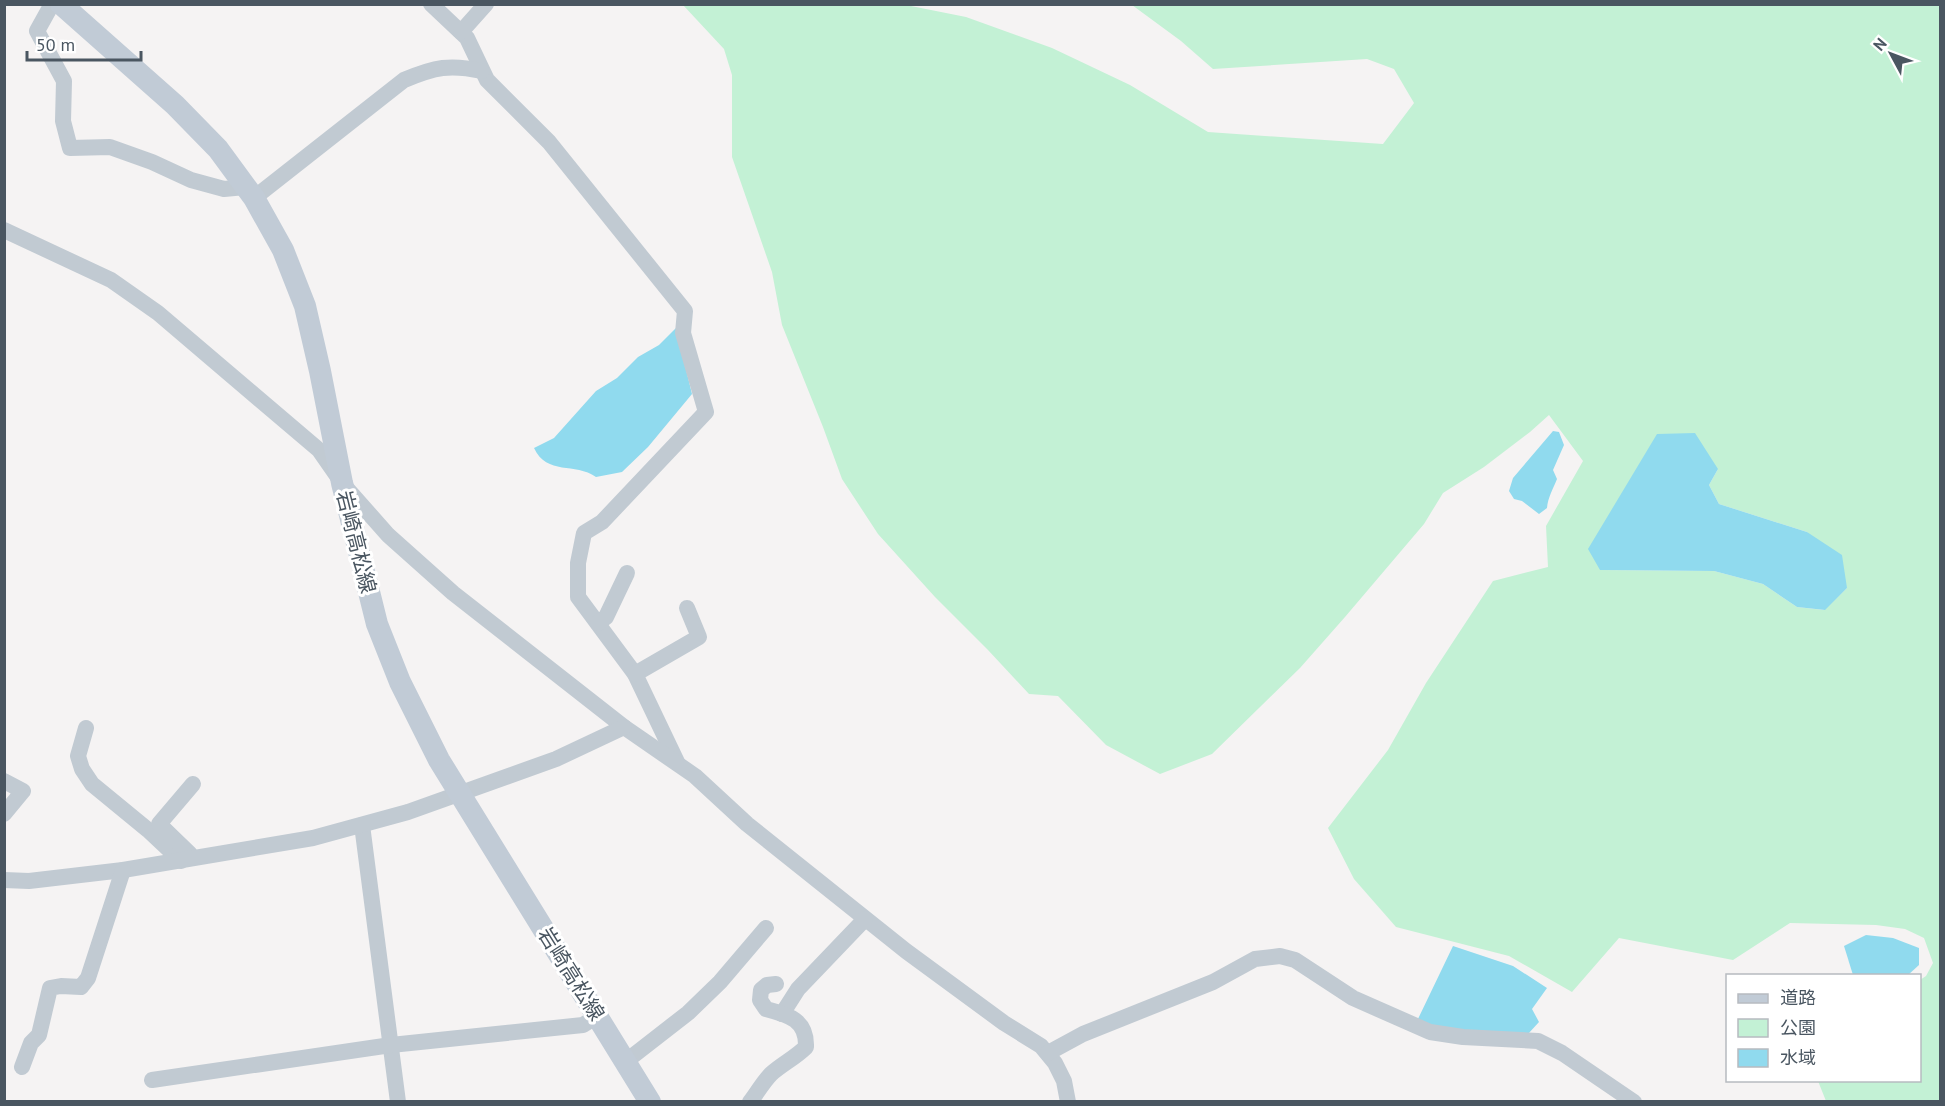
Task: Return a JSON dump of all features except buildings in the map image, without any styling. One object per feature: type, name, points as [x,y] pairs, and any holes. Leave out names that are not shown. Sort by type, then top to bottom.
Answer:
[{"type":"main road","name":"岩崎高松線","points":[[61,4],[175,105],[218,148],[250,193],[283,250],[305,306],[342,483],[377,624],[400,682],[439,760],[650,1101]]},
{"type":"street","points":[[52,4],[38,31],[64,81],[63,121],[70,148],[111,147],[191,180],[250,193],[404,80],[430,69],[459,66],[482,70]]},
{"type":"street","points":[[432,4],[467,38],[487,80],[549,142],[685,311],[683,333],[706,412],[602,522],[584,533],[578,563],[578,597],[635,674],[677,763]]},
{"type":"street","points":[[461,32],[486,4]]},
{"type":"street","points":[[4,230],[111,280],[133,294],[319,450],[342,483],[388,535],[489,623],[624,727],[695,776],[747,824],[933,971],[1048,1053],[1064,1081],[1068,1101]]},
{"type":"street","points":[[598,623],[606,617],[627,573]]},
{"type":"street","points":[[635,674],[699,637],[687,608]]},
{"type":"street","points":[[4,880],[29,881],[123,870],[313,838],[408,812],[460,794],[556,759],[624,727]]},
{"type":"street","points":[[86,728],[78,756],[82,769],[92,784],[188,860]]},
{"type":"street","points":[[4,781],[23,791],[4,814]]},
{"type":"street","points":[[188,860],[159,824],[193,784]]},
{"type":"street","points":[[362,825],[398,1101]]},
{"type":"street","points":[[22,1067],[31,1044],[39,1035],[51,988],[81,987],[88,978],[123,870]]},
{"type":"street","points":[[782,1014],[798,989],[866,919]]},
{"type":"street","points":[[625,1062],[688,1013],[720,982],[766,928]]},
{"type":"street","points":[[1048,1053],[1083,1034],[1213,982],[1255,959],[1280,956],[1294,960],[1353,998],[1430,1032],[1463,1037],[1538,1041],[1562,1053],[1634,1101]]},
{"type":"street","points":[[750,1101],[769,1076],[784,1063],[797,1057],[806,1047],[807,1034],[800,1023],[766,1009],[760,1000],[761,990],[767,985],[776,984]]},
{"type":"street","points":[[152,1080],[391,1045],[583,1025],[597,1016]]},
{"type":"green space","points":[[901,4],[966,17],[1052,48],[1130,85],[1208,132],[1383,144],[1414,103],[1394,69],[1367,59],[1213,69],[1181,41],[1132,5],[1940,5],[1940,1101],[1826,1101],[1818,1082],[1921,1082],[1921,979],[1926,976],[1933,963],[1924,938],[1905,929],[1876,925],[1790,923],[1733,960],[1619,938],[1572,992],[1509,956],[1396,927],[1354,879],[1328,828],[1388,750],[1426,683],[1493,581],[1548,567],[1546,526],[1583,461],[1549,415],[1484,467],[1443,493],[1424,524],[1300,668],[1212,754],[1160,774],[1106,745],[1058,696],[1029,694],[878,534],[842,479],[782,325],[772,272],[732,157],[732,75],[724,49],[683,5]],"holes":[[[1718,469],[1709,485],[1719,504],[1807,532],[1847,588],[1824,610],[1797,607],[1763,584],[1714,571],[1600,570]]]},
{"type":"water","points":[[676,328],[692,394],[648,447],[622,472],[596,477],[579,470],[554,466],[540,457],[534,448],[554,438],[596,391],[617,378],[638,357],[659,345]]},
{"type":"water","points":[[1553,431],[1559,432],[1564,445],[1553,470],[1557,479],[1547,508],[1539,514],[1522,501],[1514,499],[1509,491],[1513,478]]},
{"type":"water","points":[[1695,433],[1718,469],[1709,485],[1719,504],[1807,532],[1842,555],[1847,588],[1825,610],[1797,607],[1763,584],[1714,571],[1600,570],[1588,549],[1657,434]]},
{"type":"water","points":[[1866,935],[1893,938],[1919,948],[1919,965],[1909,974],[1853,974],[1844,946]]},
{"type":"water","points":[[1453,946],[1513,966],[1547,988],[1532,1009],[1539,1022],[1528,1034],[1437,1029],[1417,1021]]}]
